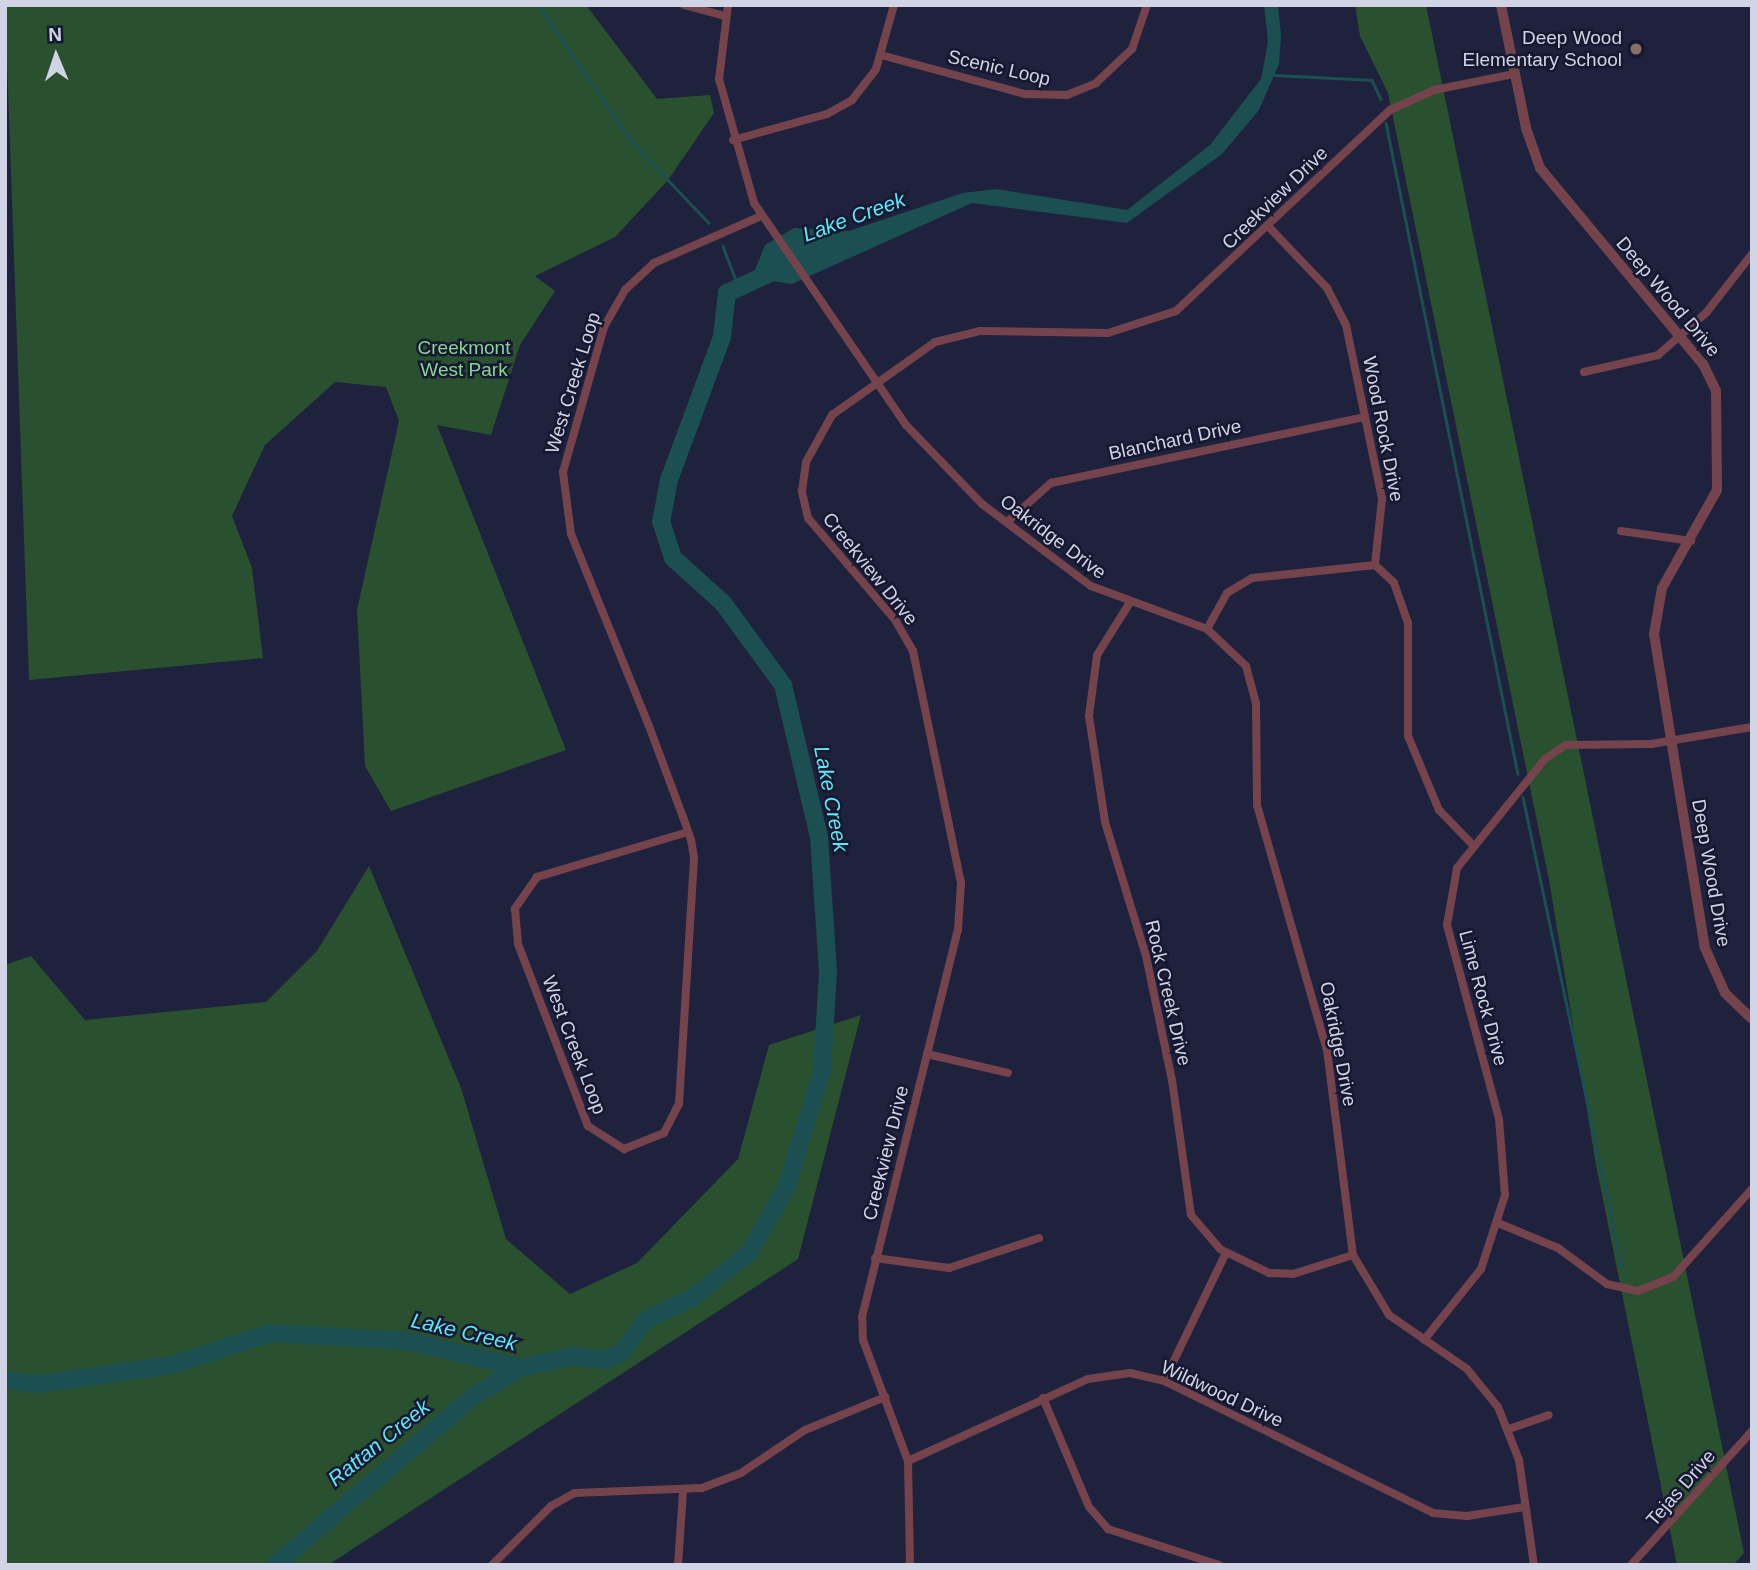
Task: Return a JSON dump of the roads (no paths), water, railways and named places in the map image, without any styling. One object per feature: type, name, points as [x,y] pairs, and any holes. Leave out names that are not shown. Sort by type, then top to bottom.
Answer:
[{"type":"street","points":[[684,5],[725,16]]},
{"type":"street","name":"Oakridge Drive","points":[[728,5],[718,63],[733,140],[761,216],[874,381],[932,456],[1007,523],[1091,586],[1129,604],[1207,629],[1242,660],[1255,690],[1257,805],[1327,1050],[1353,1255],[1389,1315],[1478,1380],[1509,1429],[1534,1565]]},
{"type":"street","points":[[733,140],[834,111],[865,87],[881,55],[894,5]]},
{"type":"street","name":"Scenic Loop","points":[[881,55],[1025,94],[1067,96],[1096,83],[1132,49],[1147,5]]},
{"type":"street","name":"Deep Wood Drive","points":[[1500,5],[1530,145],[1549,182],[1680,336],[1711,377],[1720,422],[1717,490],[1691,541],[1662,588],[1655,618],[1671,740],[1707,956],[1725,993],[1752,1019]]},
{"type":"street","name":"Creekview Drive","points":[[910,1565],[908,1461],[861,1329],[875,1258],[927,1054],[962,898],[918,668],[896,621],[815,530],[802,491],[822,428],[874,381],[935,342],[971,332],[1091,335],[1156,321],[1188,303],[1396,106],[1434,90],[1514,74]]},
{"type":"street","name":"West Creek Loop","points":[[688,832],[537,877],[514,909],[518,944],[588,1126],[624,1149],[664,1133],[679,1104],[695,874],[688,832],[571,534],[562,472],[604,327],[625,290],[672,253],[761,216]]},
{"type":"street","name":"Wood Rock Drive","points":[[1268,226],[1339,307],[1365,417],[1383,516],[1375,565]]},
{"type":"street","points":[[1584,372],[1645,362],[1680,336],[1752,254]]},
{"type":"street","name":"Blanchard Drive","points":[[1007,523],[1036,492],[1064,479],[1365,417]]},
{"type":"street","points":[[1621,531],[1691,541]]},
{"type":"street","points":[[1207,629],[1227,593],[1252,578],[1375,565],[1394,583],[1408,623],[1408,736],[1439,810],[1472,844]]},
{"type":"street","name":"Rock Creek Drive","points":[[1129,604],[1091,672],[1091,729],[1105,822],[1146,957],[1172,1080],[1187,1202],[1206,1236],[1226,1253],[1282,1276],[1353,1255]]},
{"type":"street","name":"Lime Rock Drive","points":[[1424,1340],[1481,1269],[1498,1223],[1505,1179],[1499,1119],[1447,925],[1451,883],[1472,844],[1555,751],[1578,741],[1671,740],[1752,727]]},
{"type":"street","points":[[927,1054],[1008,1073]]},
{"type":"street","points":[[1498,1223],[1558,1248],[1607,1284],[1638,1292],[1673,1277],[1752,1189]]},
{"type":"street","points":[[875,1258],[949,1268],[1039,1238]]},
{"type":"street","points":[[1164,1381],[1226,1253]]},
{"type":"street","name":"Wildwood Drive","points":[[908,1461],[934,1454],[1043,1398],[1113,1374],[1164,1381],[1433,1513],[1467,1516],[1524,1507]]},
{"type":"street","points":[[492,1565],[551,1506],[574,1493],[601,1487],[683,1491],[741,1473],[805,1430],[885,1397]]},
{"type":"street","points":[[1043,1398],[1089,1507],[1108,1530],[1219,1565]]},
{"type":"street","points":[[1509,1429],[1549,1415]]},
{"type":"street","name":"Tejas Drive","points":[[1631,1565],[1752,1431]]},
{"type":"street","points":[[678,1565],[683,1491]]},
{"type":"waterway","points":[[538,5],[633,143],[709,223]]},
{"type":"waterway","points":[[1275,75],[1372,80],[1381,99]]},
{"type":"waterway","points":[[1386,123],[1518,774]]},
{"type":"waterway","points":[[723,246],[738,286]]},
{"type":"waterway","name":"Lake Creek","points":[[5,1380],[39,1384],[172,1365],[270,1333],[408,1341],[521,1368],[573,1356],[605,1360],[622,1352],[645,1320],[692,1298],[749,1253],[787,1186],[822,1070],[828,972],[819,837],[783,685],[723,603],[673,558],[661,522],[669,480],[722,337],[727,293],[781,268]]},
{"type":"waterway","points":[[1523,797],[1622,1268]]},
{"type":"waterway","name":"Rattan Creek","points":[[275,1565],[475,1395],[521,1368]]},
{"type":"place","name":"Deep Wood Elementary School","points":[[1636,49]]},
{"type":"park label","name":"Creekmont West Park","points":[[464,359]]}]
